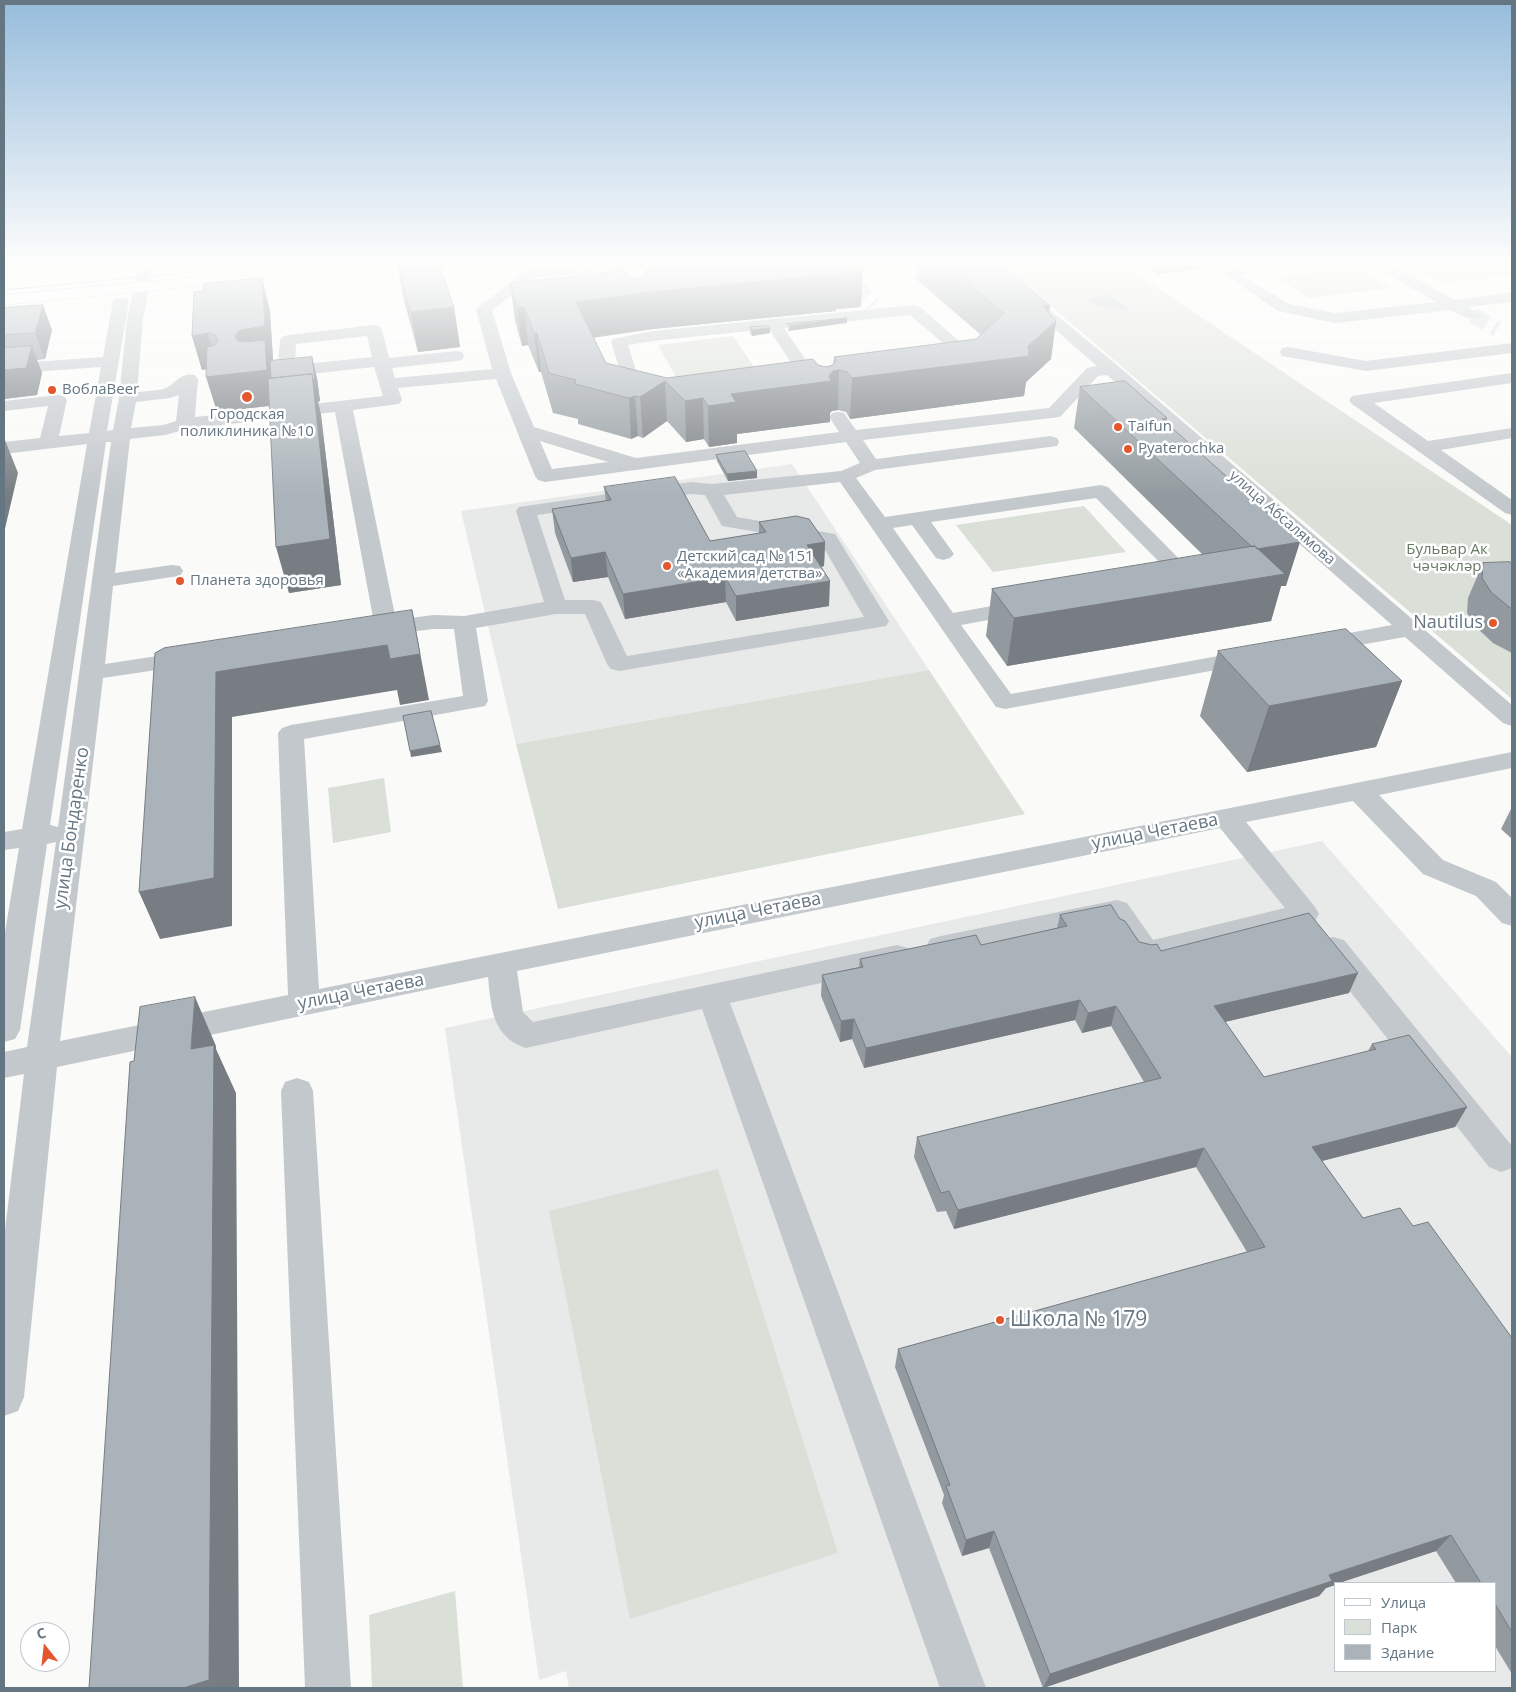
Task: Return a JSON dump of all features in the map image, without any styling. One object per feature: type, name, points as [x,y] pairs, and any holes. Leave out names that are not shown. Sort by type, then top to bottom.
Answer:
[{"type":"street","name":"улица Бондаренко","points":[[4,1397],[42,1057],[104,581],[111,361],[115,340]]},
{"type":"street","name":"улица Бондаренко","points":[[4,1030],[33,836],[109,436],[128,398],[134,340]]},
{"type":"street","points":[[288,340],[278,366],[292,371],[456,356]]},
{"type":"street","points":[[4,448],[165,430],[185,424],[393,400],[376,340]]},
{"type":"street","points":[[493,340],[502,373],[545,476],[851,436],[1054,414],[1093,372],[1111,370]]},
{"type":"street","points":[[626,340],[619,342],[636,399],[673,406],[820,394],[947,371],[958,362],[960,349],[949,340]]},
{"type":"street","points":[[784,340],[820,394]]},
{"type":"street","name":"улица Абсалямова","points":[[1076,340],[1512,718]]},
{"type":"street","points":[[1288,352],[1366,366],[1510,340]]},
{"type":"street","points":[[4,369],[111,361]]},
{"type":"street","points":[[389,384],[502,373]]},
{"type":"street","points":[[128,398],[170,393],[189,379],[208,376]]},
{"type":"street","points":[[1512,378],[1358,400],[1512,509]]},
{"type":"street","points":[[185,424],[189,379]]},
{"type":"street","points":[[4,406],[58,400],[48,443]]},
{"type":"street","points":[[343,406],[386,628]]},
{"type":"street","points":[[838,417],[871,465]]},
{"type":"street","points":[[526,431],[635,464]]},
{"type":"street","points":[[1424,447],[1512,434]]},
{"type":"street","points":[[556,606],[526,511],[692,488],[712,490],[845,476],[871,465],[1050,442]]},
{"type":"street","points":[[845,476],[1005,702],[1275,653]]},
{"type":"street","points":[[358,632],[433,622],[464,623],[556,606],[593,607],[619,664],[878,621],[828,538],[729,522],[712,490]]},
{"type":"street","points":[[880,524],[1101,491],[1188,579],[1160,584]]},
{"type":"street","points":[[918,518],[943,554]]},
{"type":"street","points":[[104,581],[172,571]]},
{"type":"street","points":[[948,621],[1044,604]]},
{"type":"street","points":[[304,1003],[291,733],[476,701],[464,623]]},
{"type":"street","points":[[1304,648],[1410,629]]},
{"type":"street","points":[[92,673],[213,654]]},
{"type":"street","name":"улица Четаева","points":[[4,1065],[1512,760]]},
{"type":"street","points":[[1360,792],[1433,867],[1486,888],[1512,916]]},
{"type":"street","points":[[1226,818],[1259,855],[1501,1157]]},
{"type":"street","points":[[4,841],[72,830]]},
{"type":"street","points":[[501,963],[508,1016],[526,1036],[1117,910],[1146,953],[1305,914]]},
{"type":"street","points":[[712,995],[963,1688]]},
{"type":"street","points":[[297,1091],[328,1688]]},
{"type":"shaded area","name":"Детский сад № 151 «Академия детства»","points":[[792,464],[929,670],[516,744],[461,511]]},
{"type":"shaded area","name":"Школа № 179","points":[[1322,841],[1512,1057],[1512,1688],[569,1688],[566,1671],[539,1680],[445,1028]]},
{"type":"green space","points":[[700,340],[736,340],[760,376],[681,386],[658,345]]},
{"type":"green space","name":"Бульвар Ак чәчәкләр","points":[[1091,340],[1235,340],[1512,525],[1512,699]]},
{"type":"green space","points":[[1084,506],[1126,552],[993,572],[956,525]]},
{"type":"green space","points":[[929,670],[1025,814],[558,909],[516,744]]},
{"type":"green space","points":[[384,778],[391,832],[333,843],[328,788]]},
{"type":"green space","points":[[718,1169],[838,1553],[630,1619],[549,1211]]},
{"type":"green space","points":[[455,1591],[463,1688],[372,1688],[369,1615]]},
{"type":"building","points":[[218,340],[246,342],[265,340],[267,370],[206,377],[207,347],[215,345]]},
{"type":"building","points":[[539,340],[595,340],[606,363],[667,378],[813,359],[818,365],[826,367],[833,365],[836,360],[834,357],[968,340],[1035,340],[1028,346],[1029,356],[852,378],[847,372],[839,370],[833,371],[829,376],[831,381],[731,394],[736,402],[708,406],[703,398],[685,401],[665,381],[640,397],[629,398],[575,384],[576,380],[549,373]]},
{"type":"building","points":[[32,346],[26,368],[4,370],[4,348]]},
{"type":"building","points":[[312,357],[315,380],[313,380],[312,374],[271,378],[270,361]]},
{"type":"building","points":[[312,374],[330,539],[276,547],[268,379]]},
{"type":"building","points":[[1125,381],[1167,418],[1162,419],[1300,542],[1257,549],[1255,546],[1252,547],[1080,387]]},
{"type":"building","points":[[745,451],[757,471],[727,474],[716,455]]},
{"type":"building","points":[[675,477],[710,541],[766,532],[759,522],[796,516],[809,519],[825,542],[807,545],[830,581],[736,596],[725,577],[623,594],[605,552],[571,558],[552,509],[611,500],[604,487]]},
{"type":"building","points":[[1255,546],[1285,574],[1014,618],[992,589]]},
{"type":"building","points":[[1510,562],[1512,565],[1512,609],[1491,592],[1482,578],[1483,563]]},
{"type":"building","points":[[412,610],[420,654],[390,659],[387,645],[216,672],[214,878],[139,892],[155,653],[164,648]]},
{"type":"building","points":[[1346,629],[1402,681],[1269,706],[1218,651]]},
{"type":"building","points":[[431,711],[440,745],[410,751],[403,716]]},
{"type":"building","points":[[1111,905],[1120,919],[1125,921],[1139,942],[1152,945],[1157,944],[1161,951],[1309,913],[1358,973],[1214,1006],[1264,1077],[1376,1049],[1372,1044],[1409,1035],[1467,1107],[1312,1147],[1363,1218],[1400,1208],[1413,1226],[1428,1222],[1512,1338],[1512,1632],[1496,1606],[1496,1582],[1480,1582],[1451,1535],[1329,1575],[1332,1581],[1050,1674],[994,1531],[966,1540],[946,1486],[950,1485],[898,1349],[1265,1247],[1204,1148],[958,1210],[949,1191],[941,1193],[917,1137],[1161,1078],[1116,1006],[1088,1013],[1080,1000],[866,1048],[854,1019],[841,1021],[822,975],[863,967],[860,959],[976,935],[981,945],[1067,926],[1060,915]]},
{"type":"building","points":[[195,997],[191,1049],[214,1045],[209,1680],[183,1688],[89,1688],[130,1062],[134,1061],[140,1007]]},
{"type":"place","name":"ВоблаBeer","points":[[52,390]]},
{"type":"place","name":"Городская поликлиника №10","points":[[247,397]]},
{"type":"place","name":"Taifun","points":[[1118,427]]},
{"type":"place","name":"Pyaterochka","points":[[1128,449]]},
{"type":"place","name":"Детский сад № 151 «Академия детства»","points":[[667,566]]},
{"type":"place","name":"Планета здоровья","points":[[180,581]]},
{"type":"place","name":"Nautilus","points":[[1493,623]]},
{"type":"place","name":"Школа № 179","points":[[1000,1320]]}]
